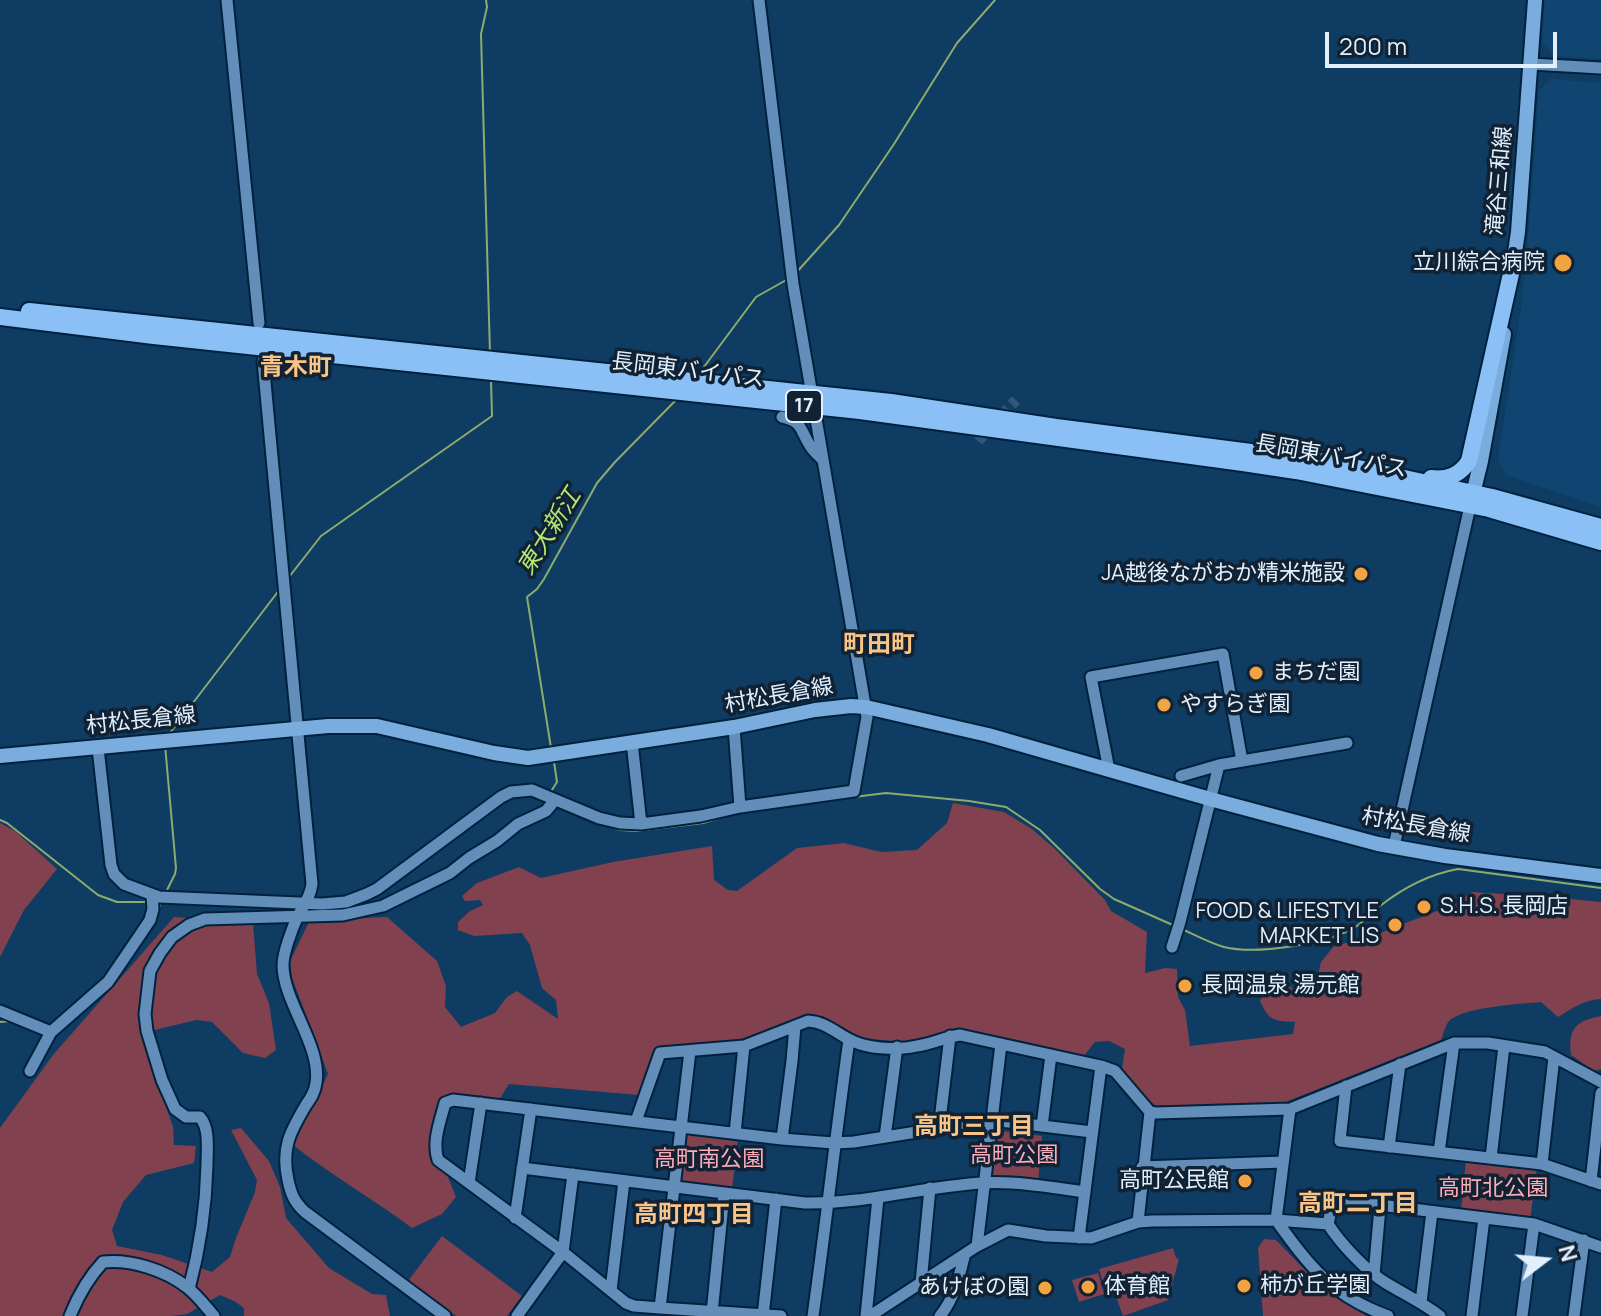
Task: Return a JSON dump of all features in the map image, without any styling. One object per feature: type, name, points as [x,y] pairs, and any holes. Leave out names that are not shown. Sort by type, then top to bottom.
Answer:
[{"type":"highway","points":[[1335,463],[1396,469],[1437,479],[1463,470],[1472,452],[1515,256]]},
{"type":"highway","name":"長岡東バイパス","points":[[0,307],[813,400],[860,411],[1296,471],[1471,500],[1507,500],[1601,527]]},
{"type":"highway","name":"長岡東バイパス","points":[[0,317],[154,336],[813,400],[891,402],[1335,463],[1471,500],[1489,509],[1601,542]]},
{"type":"main road","name":"滝谷三和線","points":[[1471,500],[1501,356],[1520,218],[1535,0]]},
{"type":"main road","name":"村松長倉線","points":[[0,756],[328,726],[377,726],[528,758],[734,727],[815,710],[866,707],[988,735],[1346,836],[1445,856],[1601,876]]},
{"type":"street","points":[[227,0],[259,323]]},
{"type":"street","points":[[98,748],[114,874],[124,884],[152,895],[198,900],[335,903],[367,894],[511,792],[532,790],[599,818],[641,824],[854,791],[866,729],[866,707],[793,284],[759,0]]},
{"type":"street","points":[[1531,64],[1601,68]]},
{"type":"street","points":[[263,361],[312,884],[283,965],[316,1066],[313,1095],[286,1143],[285,1163],[290,1192],[305,1212],[445,1316]]},
{"type":"street","points":[[782,417],[797,423],[808,443],[823,460]]},
{"type":"street","points":[[1394,846],[1471,500]]},
{"type":"street","points":[[1109,770],[1091,677],[1223,654],[1242,761]]},
{"type":"street","points":[[734,727],[740,807]]},
{"type":"street","points":[[632,742],[641,824]]},
{"type":"street","points":[[1181,776],[1219,765],[1347,743]]},
{"type":"street","points":[[1172,947],[1219,765]]},
{"type":"street","points":[[189,1289],[205,1214],[207,1137],[200,1117],[186,1117],[175,1109],[162,1080],[147,1031],[145,1014],[150,971],[160,953],[172,937],[197,921],[343,915],[383,906],[450,873],[518,824],[546,811],[555,800]]},
{"type":"street","points":[[30,1071],[51,1032],[108,982],[150,920],[152,895]]},
{"type":"street","points":[[0,1011],[51,1032]]},
{"type":"street","points":[[636,1121],[660,1053],[744,1046],[808,1021],[828,1026],[862,1045],[915,1047],[960,1035],[1101,1066],[1115,1071],[1150,1112],[1156,1113],[1290,1109],[1454,1043],[1471,1042],[1545,1052],[1601,1082]]},
{"type":"street","points":[[782,1139],[795,1026]]},
{"type":"street","points":[[939,1129],[950,1036]]},
{"type":"street","points":[[813,1316],[849,1040]]},
{"type":"street","points":[[1439,1152],[1454,1043]]},
{"type":"street","points":[[977,1246],[1001,1044]]},
{"type":"street","points":[[735,1133],[744,1046]]},
{"type":"street","points":[[1491,1158],[1504,1046]]},
{"type":"street","points":[[885,1137],[897,1047]]},
{"type":"street","points":[[660,1308],[690,1051]]},
{"type":"street","points":[[1042,1126],[1051,1055]]},
{"type":"street","points":[[1542,1164],[1554,1057]]},
{"type":"street","points":[[1389,1147],[1400,1064]]},
{"type":"street","points":[[1079,1238],[1101,1066]]},
{"type":"street","points":[[1346,1086],[1340,1141],[1542,1164],[1596,1182],[1601,1093]]},
{"type":"street","points":[[781,1316],[712,1313],[626,1303],[563,1252],[438,1160],[437,1136],[445,1103],[453,1100],[834,1143],[992,1120],[1092,1132]]},
{"type":"street","points":[[469,1183],[481,1103]]},
{"type":"street","points":[[515,1218],[531,1109]]},
{"type":"street","points":[[1290,1109],[1276,1220],[1312,1267],[1337,1291],[1356,1303],[1388,1316]]},
{"type":"street","points":[[1138,1222],[1150,1112]]},
{"type":"street","points":[[1142,1167],[1283,1162]]},
{"type":"street","points":[[522,1168],[724,1194],[829,1203],[985,1183],[1085,1192]]},
{"type":"street","points":[[517,1316],[563,1252],[573,1174]]},
{"type":"street","points":[[611,1290],[624,1181]]},
{"type":"street","points":[[921,1283],[930,1188]]},
{"type":"street","points":[[712,1313],[724,1194]]},
{"type":"street","points":[[868,1316],[878,1198]]},
{"type":"street","points":[[763,1316],[776,1199]]},
{"type":"street","points":[[1440,1316],[1374,1275],[1334,1233],[1328,1224],[1333,1201],[1534,1224],[1601,1247]]},
{"type":"street","points":[[1374,1275],[1380,1207]]},
{"type":"street","points":[[1421,1302],[1432,1212]]},
{"type":"street","points":[[1472,1316],[1484,1218]]},
{"type":"street","points":[[868,1316],[977,1246],[1008,1230],[1091,1238],[1138,1222],[1213,1219],[1328,1224]]},
{"type":"street","points":[[1522,1316],[1534,1224]]},
{"type":"street","points":[[1574,1316],[1584,1240]]},
{"type":"street","points":[[940,1316],[948,1306],[964,1257]]},
{"type":"street","points":[[70,1316],[80,1293],[103,1262],[119,1260],[160,1273],[189,1289],[214,1316]]},
{"type":"shaded area","points":[[1545,0],[1601,0],[1601,59],[1554,56],[1542,42]]},
{"type":"shaded area","name":"立川綜合病院","points":[[1552,79],[1601,83],[1601,507],[1506,475],[1498,459],[1521,308],[1539,90]]},
{"type":"green space","points":[[953,803],[1004,812],[1032,829],[1105,900],[1111,911],[1147,932],[1145,973],[1165,968],[1177,969],[1178,997],[1185,1010],[1190,1046],[1293,1034],[1295,1022],[1273,1019],[1263,1008],[1260,1001],[1268,983],[1278,979],[1306,994],[1316,985],[1321,962],[1335,945],[1359,941],[1455,904],[1472,892],[1601,902],[1601,999],[1584,1003],[1558,1017],[1541,1002],[1465,1013],[1448,1022],[1441,1040],[1283,1103],[1169,1106],[1155,1105],[1144,1097],[1122,1068],[1125,1049],[1109,1041],[1095,1042],[1083,1057],[963,1031],[915,1042],[863,1039],[822,1016],[808,1017],[738,1040],[661,1047],[655,1051],[639,1095],[509,1084],[499,1100],[457,1094],[445,1099],[433,1140],[456,1197],[442,1214],[412,1228],[293,1145],[328,1074],[292,978],[290,961],[310,920],[387,917],[437,961],[446,986],[445,1007],[461,1027],[495,1013],[507,997],[517,991],[558,1019],[556,1000],[542,988],[530,945],[522,933],[474,936],[458,930],[458,922],[483,905],[480,900],[465,901],[462,896],[477,883],[519,867],[541,878],[613,862],[712,846],[714,880],[728,890],[737,891],[797,848],[844,843],[881,852],[917,850],[947,823]]},
{"type":"green space","points":[[0,823],[15,831],[57,869],[24,910],[0,957]]},
{"type":"green space","points":[[174,917],[253,923],[257,974],[269,1003],[276,1050],[265,1058],[243,1053],[212,1022],[196,1020],[142,1033],[173,1127],[174,1145],[196,1146],[194,1163],[146,1175],[123,1202],[112,1230],[117,1246],[162,1255],[212,1272],[230,1257],[257,1180],[231,1130],[241,1128],[269,1161],[280,1187],[286,1218],[329,1268],[372,1294],[386,1295],[390,1316],[244,1316],[244,1308],[220,1295],[187,1314],[172,1316],[0,1316],[0,1128],[53,1055]]},
{"type":"green space","points":[[1601,1016],[1601,1069],[1594,1071],[1571,1055],[1571,1039],[1579,1024]]},
{"type":"green space","name":"高町公園","points":[[993,1130],[1042,1136],[1038,1183],[987,1178]]},
{"type":"green space","name":"高町南公園","points":[[684,1133],[738,1138],[732,1190],[678,1181]]},
{"type":"green space","name":"高町北公園","points":[[1466,1159],[1537,1167],[1530,1221],[1461,1211]]},
{"type":"green space","points":[[442,1236],[522,1296],[507,1316],[456,1316],[408,1281]]},
{"type":"green space","points":[[1264,1239],[1276,1240],[1315,1280],[1339,1300],[1367,1316],[1263,1316],[1258,1248]]},
{"type":"green space","points":[[1173,1248],[1179,1259],[1168,1300],[1123,1316],[1115,1294],[1107,1296],[1099,1269]]},
{"type":"green space","name":"体育館","points":[[1098,1273],[1104,1294],[1079,1302],[1072,1280]]},
{"type":"waterway","points":[[486,0],[481,34],[490,354]]},
{"type":"waterway","name":"東大新江","points":[[796,273],[839,225],[957,43],[995,0]]},
{"type":"waterway","name":"東大新江","points":[[698,375],[756,297],[788,279]]},
{"type":"waterway","points":[[289,577],[321,536],[492,416],[491,380]]},
{"type":"waterway","name":"東大新江","points":[[551,748],[527,597],[544,579],[597,483],[678,398]]},
{"type":"waterway","points":[[170,733],[280,589]]},
{"type":"waterway","points":[[165,745],[176,868],[166,892]]},
{"type":"waterway","name":"東大新江","points":[[550,793],[557,782],[554,762]]},
{"type":"waterway","points":[[814,802],[886,793],[1006,807],[1040,830],[1114,899],[1175,926]]},
{"type":"waterway","points":[[602,824],[636,831],[703,823],[729,815]]},
{"type":"waterway","points":[[0,820],[98,895],[117,902],[148,902]]},
{"type":"waterway","points":[[1184,930],[1219,945],[1238,949],[1273,949],[1311,943],[1357,926],[1407,888],[1437,874],[1458,869],[1601,888]]},
{"type":"waterway","points":[[155,922],[161,901]]},
{"type":"waterway","name":"東大新江","points":[[162,903],[212,905]]},
{"type":"waterway","points":[[122,972],[152,927]]},
{"type":"waterway","points":[[53,1038],[111,987]]},
{"type":"waterway","points":[[0,1022],[10,1021]]},
{"type":"tunnel","points":[[978,441],[1016,400]]},
{"type":"place","name":"立川綜合病院","points":[[1563,263]]},
{"type":"place","name":"JA越後ながおか精米施設","points":[[1361,574]]},
{"type":"place","name":"まちだ園","points":[[1256,673]]},
{"type":"place","name":"やすらぎ園","points":[[1164,705]]},
{"type":"place","name":"S.H.S. 長岡店","points":[[1424,907]]},
{"type":"place","name":"FOOD & LIFESTYLE MARKET LIS","points":[[1395,925]]},
{"type":"place","name":"長岡温泉 湯元館","points":[[1185,986]]},
{"type":"place","name":"高町公民館","points":[[1245,1181]]},
{"type":"place","name":"柿が丘学園","points":[[1244,1286]]},
{"type":"place","name":"体育館","points":[[1088,1287]]},
{"type":"place","name":"あけぼの園","points":[[1045,1288]]},
{"type":"district","name":"青木町","points":[[296,368]]},
{"type":"district","name":"町田町","points":[[879,645]]},
{"type":"district","name":"高町三丁目","points":[[974,1127]]},
{"type":"district","name":"高町二丁目","points":[[1358,1204]]},
{"type":"district","name":"高町四丁目","points":[[694,1215]]}]
